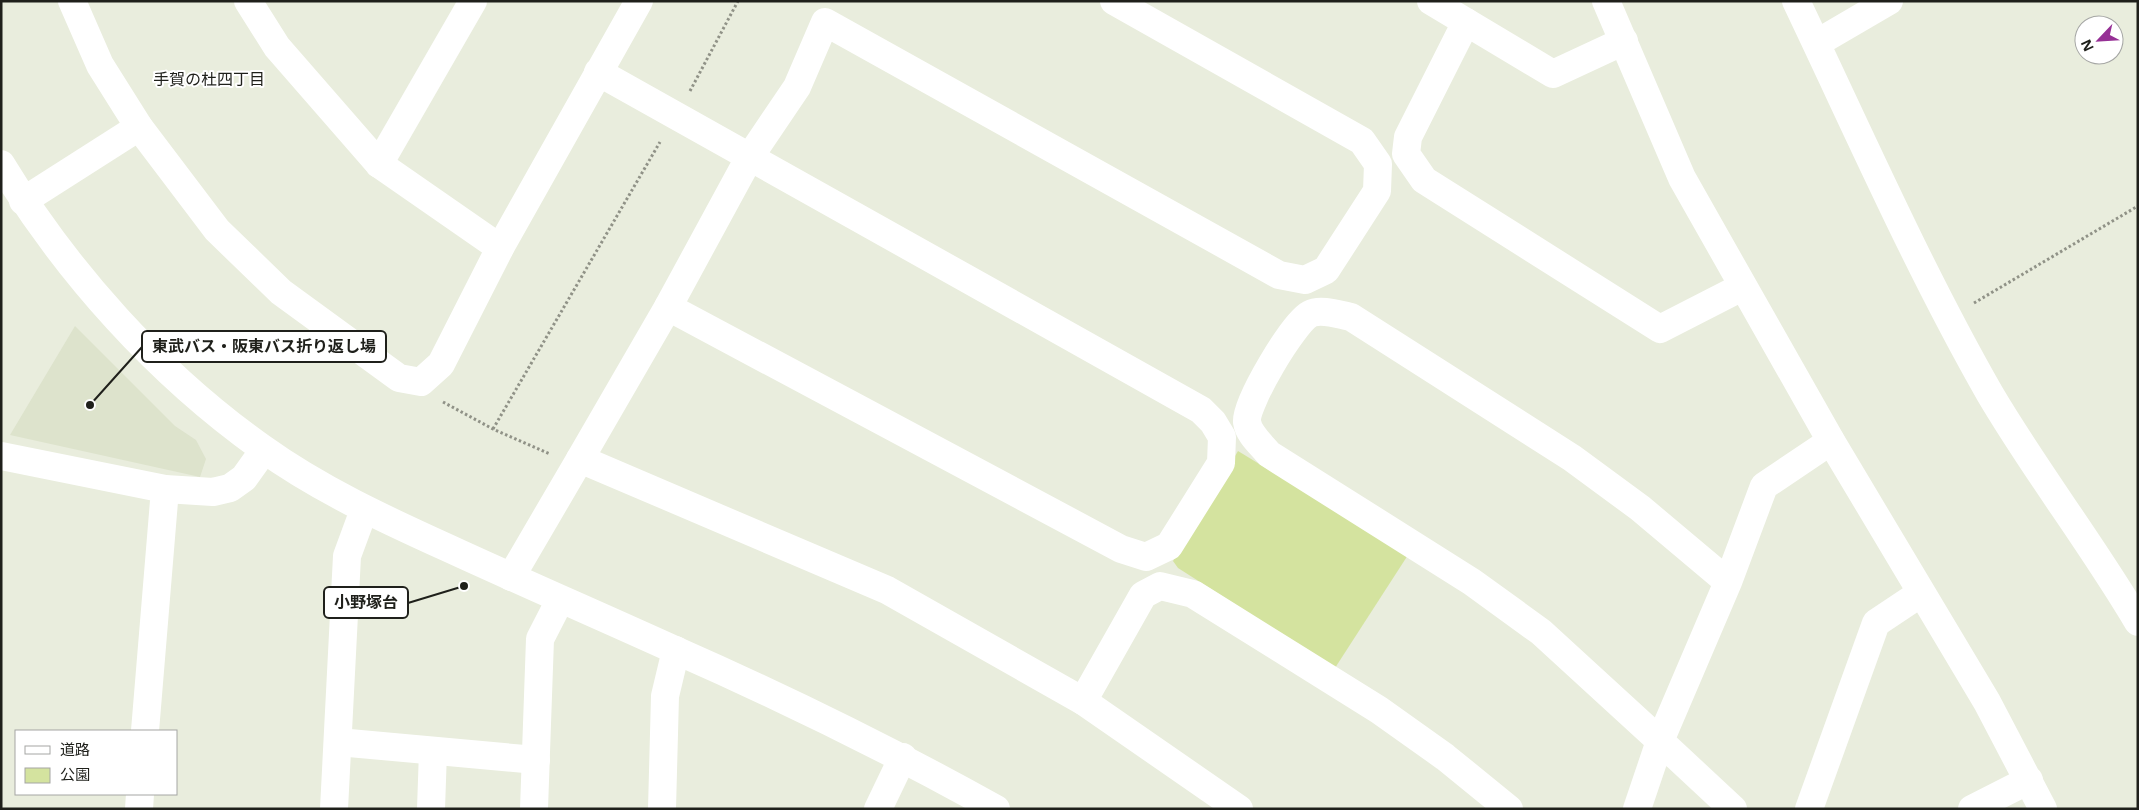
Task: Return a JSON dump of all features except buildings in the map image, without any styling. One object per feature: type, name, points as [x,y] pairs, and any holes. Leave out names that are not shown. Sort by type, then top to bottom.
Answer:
[{"type":"street","points":[[72,1],[100,65],[138,127],[217,230],[281,292],[399,378],[421,382],[441,364],[500,248],[639,1]]},
{"type":"street","points":[[248,1],[277,47],[379,164],[500,248]]},
{"type":"street","points":[[379,164],[473,1]]},
{"type":"street","points":[[511,577],[668,307],[750,158],[797,86],[827,12],[1279,275],[1305,280],[1326,270],[1377,190],[1378,164],[1362,141],[1114,1]]},
{"type":"street","points":[[1431,1],[1554,74],[1624,41]]},
{"type":"street","points":[[1606,1],[1682,178],[1742,287],[1831,441],[1987,702],[2043,809]]},
{"type":"street","points":[[1796,1],[1950,318],[2007,422],[2138,622]]},
{"type":"street","points":[[1817,43],[1889,1]]},
{"type":"street","points":[[1466,22],[1408,137],[1406,154],[1424,180],[1660,329],[1742,287]]},
{"type":"street","points":[[598,72],[1201,410],[1213,422],[1222,437],[1221,463],[1169,546],[1146,557],[1121,549],[668,307]]},
{"type":"street","points":[[23,201],[138,127]]},
{"type":"street","points":[[1,164],[23,201],[85,282],[134,335],[218,414],[264,450],[364,510],[560,600],[676,650],[903,757],[996,809]]},
{"type":"street","points":[[1728,582],[1640,508],[1572,458],[1352,317],[1318,312],[1310,314],[1296,326],[1250,402],[1247,421],[1250,432],[1269,454],[1472,582],[1541,632],[1733,809]]},
{"type":"street","points":[[1637,809],[1660,741],[1728,582],[1764,486],[1831,441]]},
{"type":"street","points":[[1,456],[165,489],[213,492],[230,488],[244,478],[264,450]]},
{"type":"street","points":[[580,459],[887,590],[1083,701],[1224,804]]},
{"type":"street","points":[[145,730],[165,489]]},
{"type":"street","points":[[334,809],[348,556],[364,510]]},
{"type":"street","points":[[1083,701],[1143,595],[1160,586],[1193,594],[1379,710],[1445,757],[1509,809]]},
{"type":"street","points":[[1809,809],[1876,624],[1921,593]]},
{"type":"street","points":[[534,809],[540,639],[560,600]]},
{"type":"street","points":[[662,809],[665,696],[676,650]]},
{"type":"street","points":[[338,742],[536,760]]},
{"type":"street","points":[[431,809],[433,751]]},
{"type":"street","points":[[878,809],[903,757]]},
{"type":"street","points":[[1972,809],[2029,780]]},
{"type":"street","points":[[139,809],[140,795]]},
{"type":"path","points":[[493,429],[676,116],[738,1]]},
{"type":"path","points":[[1950,318],[2138,206]]},
{"type":"path","points":[[421,382],[430,395],[493,429],[558,458],[580,459]]},
{"type":"shaded area","points":[[75,326],[175,426],[196,440],[206,459],[200,477],[10,435]]},
{"type":"green space","points":[[1238,451],[1408,555],[1335,668],[1178,568],[1173,561]]},
{"type":"place","name":"東武バス・阪東バス折り返し場","points":[[90,405]]},
{"type":"place","name":"小野塚台","points":[[464,586]]},
{"type":"district","name":"手賀の杜四丁目","points":[[209,79]]}]
